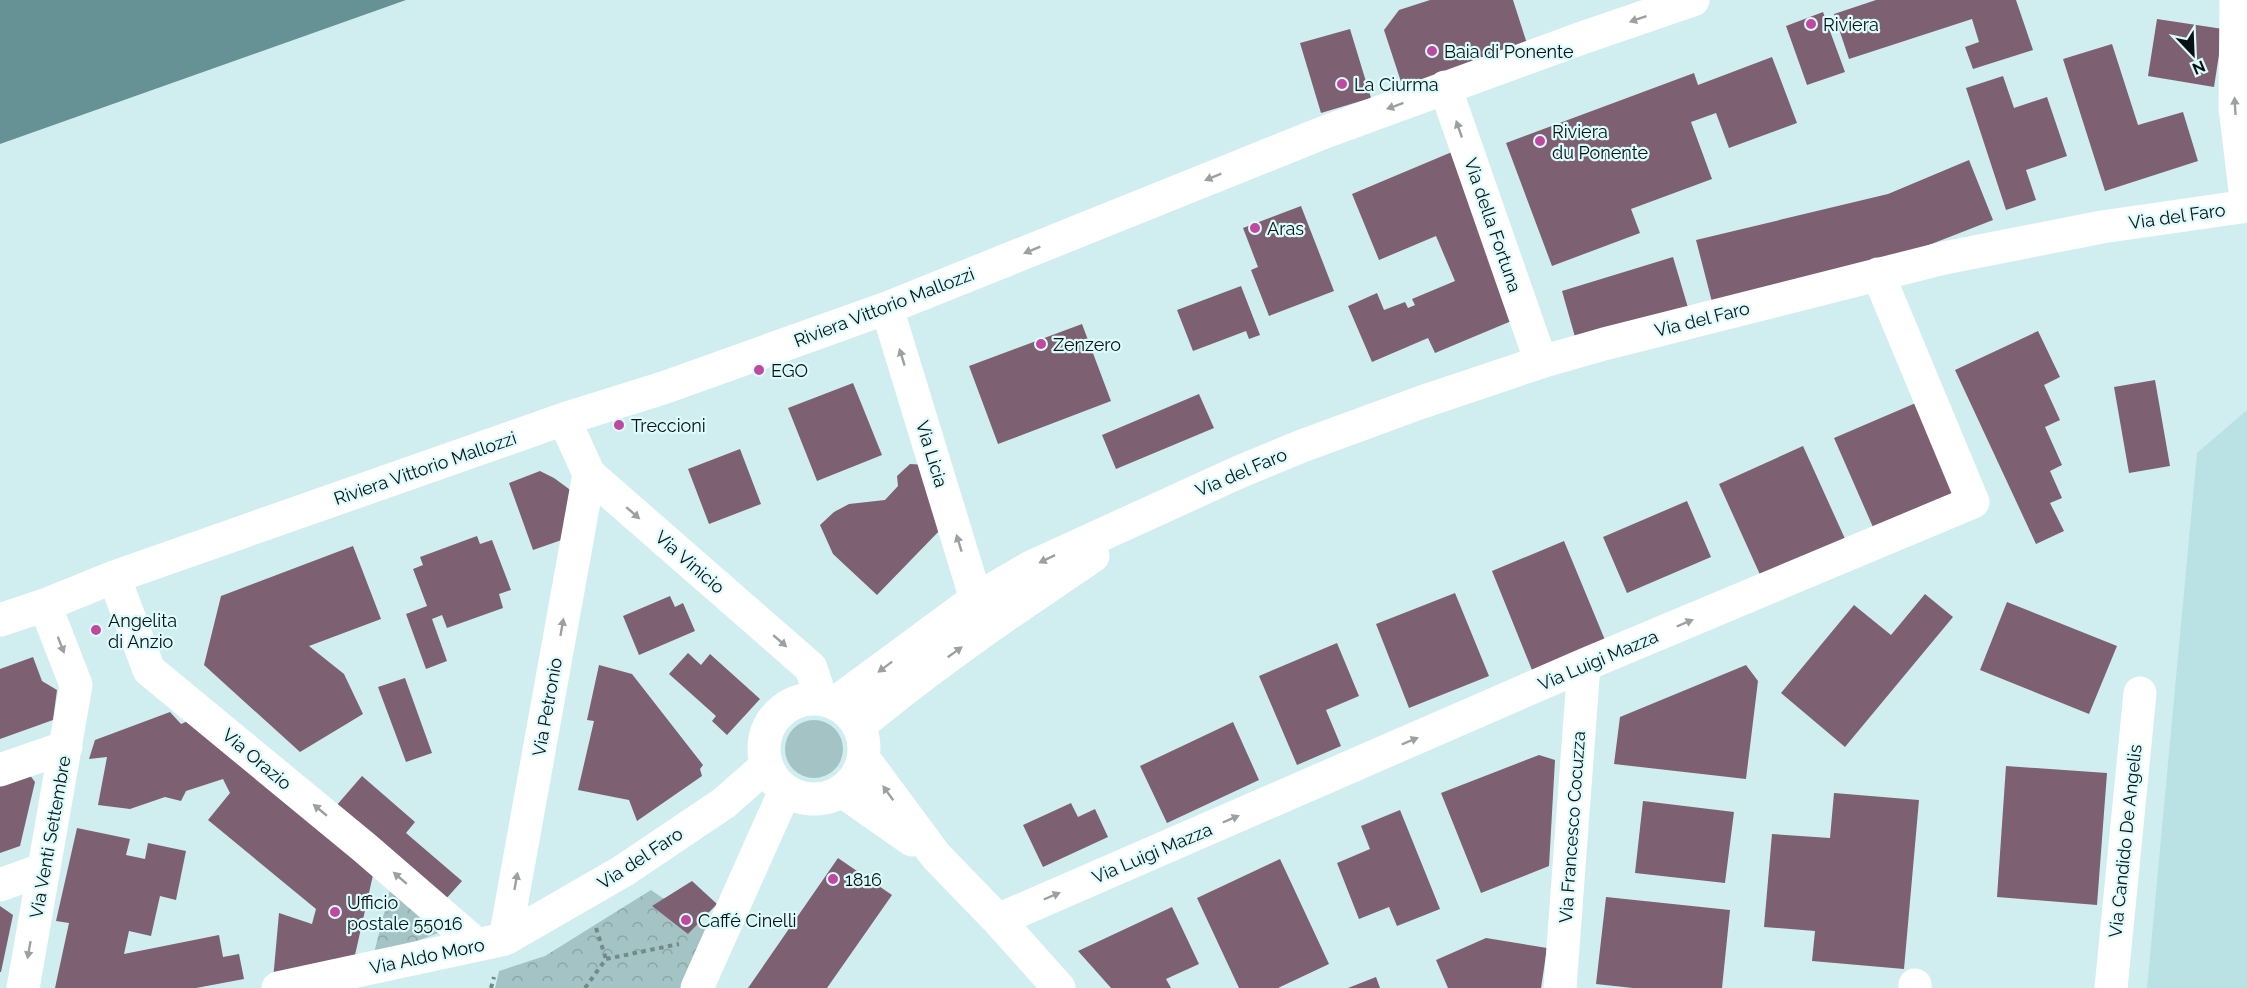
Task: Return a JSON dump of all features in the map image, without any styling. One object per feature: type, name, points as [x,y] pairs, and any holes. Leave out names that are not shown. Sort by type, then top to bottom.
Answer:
[{"type":"street","name":"Riviera Vittorio Mallozzi","points":[[0,620],[45,605],[114,577],[564,419],[663,388],[887,308],[1325,132],[1445,87],[1693,0]]},
{"type":"street","points":[[2236,0],[2235,108],[2247,206]]},
{"type":"street","name":"Via della Fortuna","points":[[1445,87],[1541,362]]},
{"type":"street","name":"Via del Faro","points":[[828,701],[976,599],[1031,567],[1176,499],[1302,446],[1422,402],[1541,362],[1727,312],[1944,258],[2166,217],[2247,206]]},
{"type":"street","name":"Via Luigi Mazza","points":[[998,920],[1584,665],[1973,502],[1878,274]]},
{"type":"street","name":"Via Licia","points":[[887,308],[976,599]]},
{"type":"street","name":"Via Vinicio","points":[[564,419],[589,474],[811,668],[828,701]]},
{"type":"street","name":"Via Petronio","points":[[491,941],[589,474]]},
{"type":"street","name":"Via del Faro","points":[[859,726],[892,698],[954,652],[1176,499]]},
{"type":"street","name":"Via Orazio","points":[[114,577],[150,670],[365,848],[491,941]]},
{"type":"street","name":"Via Venti Settembre","points":[[23,988],[76,686],[45,605]]},
{"type":"street","name":"Via Francesco Cocuzza","points":[[1560,988],[1584,665]]},
{"type":"street","name":"Via Candido De Angelis","points":[[2111,988],[2140,693]]},
{"type":"street","points":[[810,699],[828,701],[847,711],[859,726],[864,741],[864,759],[855,779],[834,795],[817,799],[797,797],[785,791],[774,780],[766,766],[764,742],[768,729],[777,714],[793,704],[810,699]]},
{"type":"street","points":[[0,770],[66,747]]},
{"type":"street","points":[[864,759],[936,856],[1059,988]]},
{"type":"street","name":"Via del Faro","points":[[491,941],[623,871],[724,803],[766,766]]},
{"type":"street","points":[[697,988],[785,791]]},
{"type":"street","points":[[842,791],[936,856]]},
{"type":"street","points":[[724,803],[766,834]]},
{"type":"street","points":[[0,885],[44,869]]},
{"type":"street","name":"Via Aldo Moro","points":[[278,988],[331,982],[491,941]]},
{"type":"path","points":[[585,988],[606,959],[721,935]]},
{"type":"shaded area","points":[[0,0],[406,0],[0,144]]},
{"type":"shaded area","points":[[2247,410],[2247,988],[2147,988],[2197,453]]},
{"type":"green space","points":[[808,720],[820,720],[835,728],[843,743],[843,755],[835,770],[820,778],[808,778],[793,770],[785,755],[785,743],[793,728]]},
{"type":"green space","points":[[392,882],[441,932],[373,957]]},
{"type":"green space","points":[[651,890],[708,929],[681,988],[495,988],[499,971],[545,956]]},
{"type":"building","points":[[1430,0],[1513,0],[1530,53],[1405,94],[1384,30],[1399,10]]},
{"type":"building","points":[[1876,0],[2016,0],[2033,50],[1973,69],[1965,47],[1979,42],[1972,19],[1849,59],[1834,14]]},
{"type":"building","points":[[1823,12],[1845,72],[1807,85],[1786,26]]},
{"type":"building","points":[[2157,19],[2223,29],[2214,87],[2148,76]]},
{"type":"building","points":[[1350,29],[1371,98],[1321,113],[1300,43]]},
{"type":"building","points":[[2112,44],[2138,125],[2183,112],[2198,161],[2105,191],[2063,59]]},
{"type":"building","points":[[1772,57],[1797,123],[1729,148],[1716,113],[1691,122],[1712,179],[1631,209],[1640,233],[1552,266],[1506,143],[1694,73],[1698,85]]},
{"type":"building","points":[[2003,76],[2014,108],[2047,97],[2067,156],[2026,170],[2036,200],[2006,210],[1966,88]]},
{"type":"building","points":[[1459,149],[1521,317],[1435,353],[1428,338],[1372,362],[1348,306],[1377,293],[1384,310],[1405,302],[1408,308],[1415,305],[1412,299],[1455,281],[1436,236],[1379,260],[1352,194]]},
{"type":"building","points":[[1969,160],[1993,220],[1916,250],[1712,302],[1696,240],[1888,194]]},
{"type":"building","points":[[1301,206],[1334,291],[1269,316],[1251,270],[1258,267],[1243,228]]},
{"type":"building","points":[[1673,257],[1689,311],[1577,344],[1562,291]]},
{"type":"building","points":[[1241,286],[1260,335],[1249,339],[1246,331],[1193,351],[1177,310]]},
{"type":"building","points":[[1082,324],[1111,401],[998,444],[969,366]]},
{"type":"building","points":[[2038,331],[2060,377],[2044,385],[2060,420],[2045,427],[2062,465],[2050,471],[2062,498],[2050,503],[2064,531],[2036,544],[1955,370]]},
{"type":"building","points":[[2155,380],[2170,466],[2129,473],[2114,387]]},
{"type":"building","points":[[853,383],[882,455],[817,481],[788,408]]},
{"type":"building","points":[[1199,394],[1214,428],[1116,469],[1102,435]]},
{"type":"building","points":[[1918,402],[1960,498],[1876,534],[1834,438]]},
{"type":"building","points":[[1803,446],[1846,541],[1762,579],[1719,484]]},
{"type":"building","points":[[740,449],[761,504],[709,524],[688,469]]},
{"type":"building","points":[[910,464],[927,465],[942,528],[877,595],[833,554],[820,525],[834,512],[849,504],[885,500],[898,486],[897,476]]},
{"type":"building","points":[[540,471],[569,489],[577,504],[573,536],[533,550],[509,483]]},
{"type":"building","points":[[1687,501],[1711,557],[1627,593],[1603,537]]},
{"type":"building","points":[[477,536],[480,544],[492,540],[511,590],[499,594],[503,608],[447,628],[442,615],[432,619],[447,661],[426,669],[406,614],[427,606],[413,569],[423,565],[420,557]]},
{"type":"building","points":[[1564,541],[1605,640],[1532,670],[1492,571]]},
{"type":"building","points":[[353,546],[381,619],[309,646],[344,674],[363,714],[300,752],[204,665],[221,596]]},
{"type":"building","points":[[1455,593],[1489,676],[1409,708],[1376,624]]},
{"type":"building","points":[[1925,594],[1953,617],[1845,747],[1781,693],[1854,605],[1891,635]]},
{"type":"building","points":[[670,596],[675,607],[683,603],[695,631],[639,655],[623,616]]},
{"type":"building","points":[[2007,602],[2117,646],[2089,714],[1980,670]]},
{"type":"building","points":[[1337,643],[1359,696],[1326,710],[1341,746],[1297,765],[1259,676]]},
{"type":"building","points":[[688,653],[701,665],[710,654],[760,699],[727,735],[712,721],[716,716],[669,674]]},
{"type":"building","points":[[33,657],[42,681],[57,690],[53,720],[0,739],[0,669]]},
{"type":"building","points":[[599,665],[632,674],[703,765],[700,769],[702,776],[637,821],[629,800],[578,790],[594,721],[587,720]]},
{"type":"building","points":[[1746,665],[1758,681],[1746,779],[1614,764],[1620,717]]},
{"type":"building","points":[[405,678],[432,753],[406,762],[378,687]]},
{"type":"building","points":[[170,712],[181,724],[188,721],[373,875],[353,964],[273,980],[279,913],[312,924],[316,909],[208,820],[230,793],[223,779],[186,791],[181,801],[165,797],[130,809],[98,805],[107,757],[89,759],[95,740]]},
{"type":"building","points":[[1233,722],[1259,780],[1167,823],[1140,766]]},
{"type":"building","points":[[1539,755],[1555,760],[1549,866],[1481,893],[1441,793]]},
{"type":"building","points":[[2006,766],[2107,773],[2097,905],[1997,897]]},
{"type":"building","points":[[29,774],[35,782],[20,846],[0,853],[0,783]]},
{"type":"building","points":[[362,776],[415,822],[406,833],[462,881],[445,900],[336,806]]},
{"type":"building","points":[[1834,793],[1919,800],[1904,969],[1812,961],[1815,931],[1764,927],[1772,834],[1830,838]]},
{"type":"building","points":[[1643,801],[1734,812],[1725,883],[1635,873]]},
{"type":"building","points":[[1071,803],[1078,817],[1095,809],[1108,837],[1043,867],[1023,825]]},
{"type":"building","points":[[1400,810],[1440,909],[1397,926],[1389,907],[1359,919],[1337,863],[1370,849],[1361,826]]},
{"type":"building","points":[[77,828],[130,839],[126,855],[145,859],[148,843],[186,851],[176,900],[160,896],[151,936],[129,931],[124,954],[219,935],[223,957],[239,954],[244,979],[196,988],[55,988],[69,923],[56,921]]},
{"type":"building","points":[[838,858],[892,895],[827,988],[748,988]]},
{"type":"building","points":[[1280,859],[1329,964],[1278,988],[1239,988],[1197,898]]},
{"type":"building","name":"Caffé Cinelli","points":[[692,881],[717,904],[688,934],[652,906]]},
{"type":"building","points":[[1606,897],[1730,910],[1722,988],[1633,988],[1596,984]]},
{"type":"building","points":[[0,906],[13,915],[1,972],[0,972]]},
{"type":"building","points":[[1172,907],[1199,964],[1166,979],[1171,988],[1111,988],[1078,951]]},
{"type":"building","points":[[1486,938],[1547,948],[1541,988],[1448,988],[1436,960]]},
{"type":"building","points":[[1376,977],[1380,988],[1348,988]]},
{"type":"place","name":"Riviera","points":[[1811,24]]},
{"type":"place","name":"Baia di Ponente","points":[[1432,51]]},
{"type":"place","name":"La Ciurma","points":[[1342,84]]},
{"type":"place","name":"Riviera du Ponente","points":[[1540,141]]},
{"type":"place","name":"Aras","points":[[1255,228]]},
{"type":"place","name":"Zenzero","points":[[1041,344]]},
{"type":"place","name":"EGO","points":[[759,370]]},
{"type":"place","name":"Treccioni","points":[[619,425]]},
{"type":"place","name":"Angelita di Anzio","points":[[96,630]]},
{"type":"place","name":"1816","points":[[833,879]]},
{"type":"place","name":"Ufficio postale 55016","points":[[335,912]]},
{"type":"place","name":"Caffé Cinelli","points":[[686,920]]}]
